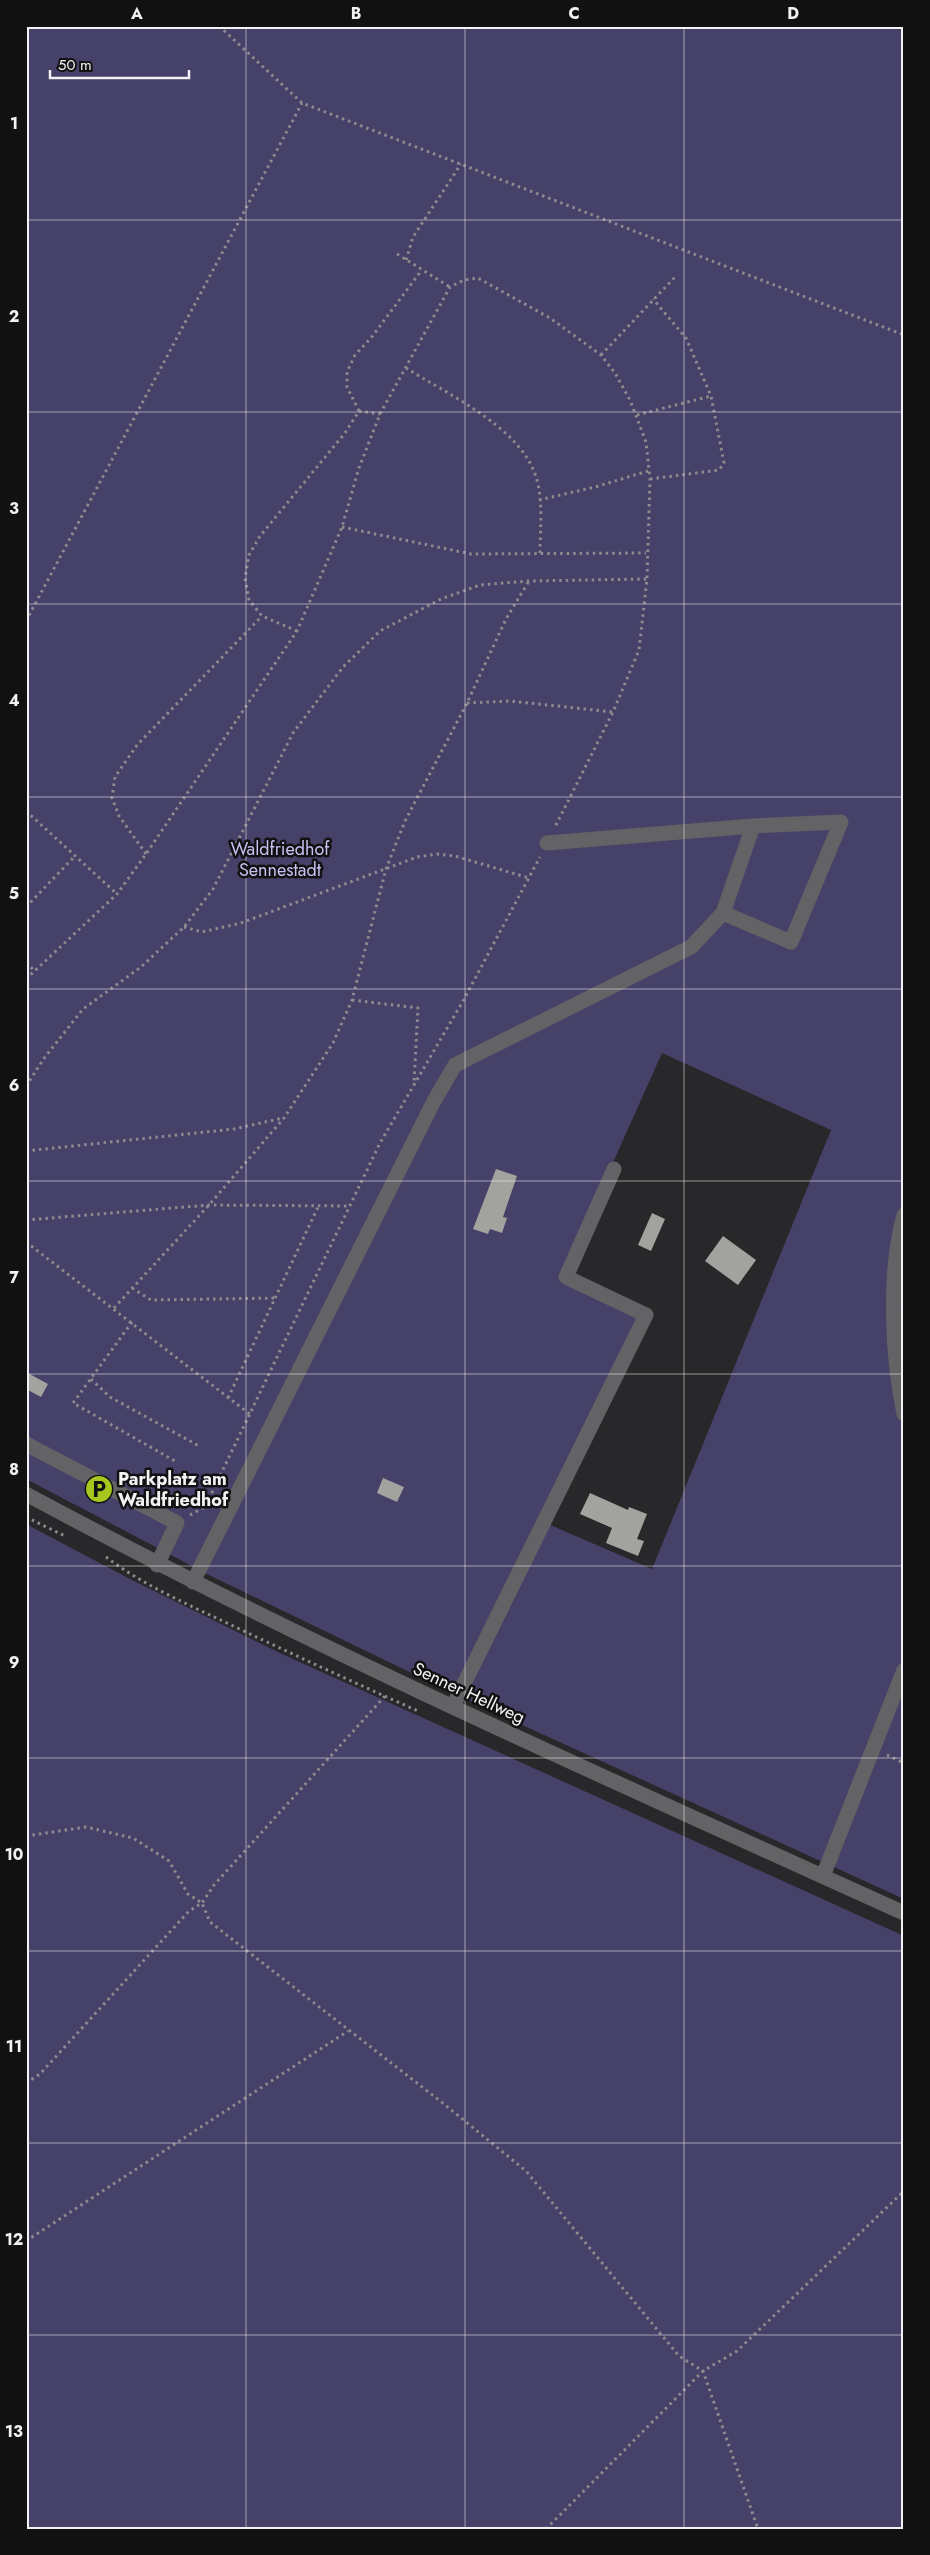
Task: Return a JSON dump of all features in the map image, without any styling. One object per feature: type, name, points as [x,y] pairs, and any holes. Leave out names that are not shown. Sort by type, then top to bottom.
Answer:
[{"type":"street","points":[[547,843],[752,826],[841,822],[791,942],[723,913]]},
{"type":"street","points":[[193,1582],[434,1101],[455,1065],[690,947],[723,913],[752,826]]},
{"type":"street","points":[[453,1706],[646,1315],[566,1278],[614,1169]]},
{"type":"street","points":[[904,1215],[894,1276],[897,1380],[904,1414]]},
{"type":"street","points":[[26,1444],[177,1523],[157,1564]]},
{"type":"street","name":"Senner Hellweg","points":[[26,1494],[157,1564],[397,1681],[904,1913]]},
{"type":"street","points":[[823,1876],[904,1670]]},
{"type":"path","points":[[219,26],[302,103],[904,335]]},
{"type":"path","points":[[26,621],[302,103]]},
{"type":"path","points":[[406,260],[413,237],[461,164]]},
{"type":"path","points":[[397,254],[421,271],[450,287]]},
{"type":"path","points":[[359,411],[347,387],[347,372],[355,355],[371,338],[421,271]]},
{"type":"path","points":[[601,355],[675,277]]},
{"type":"path","points":[[26,979],[117,894],[297,631],[342,527],[359,468],[380,414],[450,287],[464,280],[478,278],[550,318],[601,355],[615,373],[637,415],[646,442],[650,479],[646,553],[647,580],[639,650],[613,712],[529,878],[463,1001],[380,1143],[251,1415],[204,1507],[177,1523]]},
{"type":"path","points":[[650,479],[719,470],[724,463],[711,396],[686,338],[653,299]]},
{"type":"path","points":[[406,368],[485,417],[521,449],[535,474],[539,500],[540,554]]},
{"type":"path","points":[[637,415],[711,396]]},
{"type":"path","points":[[359,411],[380,414]]},
{"type":"path","points":[[297,631],[262,616],[249,600],[245,578],[249,555],[260,536],[345,433],[359,411]]},
{"type":"path","points":[[539,500],[595,487],[648,471]]},
{"type":"path","points":[[342,527],[471,554],[646,553]]},
{"type":"path","points":[[26,1086],[45,1057],[83,1009],[141,967],[184,927],[213,889],[293,733],[343,667],[380,631],[441,599],[480,585],[529,581],[647,580]]},
{"type":"path","points":[[114,1308],[209,1205],[284,1118],[322,1063],[352,1000],[386,869],[405,820],[467,703],[506,619],[529,581]]},
{"type":"path","points":[[146,854],[112,798],[115,777],[137,745],[262,616]]},
{"type":"path","points":[[467,703],[510,701],[613,712]]},
{"type":"path","points":[[26,811],[117,894]]},
{"type":"path","points":[[184,927],[202,932],[241,923],[417,857],[437,854],[455,856],[529,878]]},
{"type":"path","points":[[26,907],[75,856]]},
{"type":"path","points":[[26,963],[35,971]]},
{"type":"path","points":[[352,1000],[418,1008],[414,1084]]},
{"type":"path","points":[[26,1151],[234,1129],[284,1118]]},
{"type":"path","points":[[26,1220],[209,1205],[350,1206]]},
{"type":"path","points":[[228,1398],[319,1205]]},
{"type":"path","points":[[26,1242],[251,1415]]},
{"type":"path","points":[[132,1288],[151,1300],[276,1298]]},
{"type":"path","points":[[132,1322],[73,1403],[175,1461]]},
{"type":"path","points":[[91,1379],[110,1397],[199,1446]]},
{"type":"path","points":[[26,1517],[69,1538]]},
{"type":"path","points":[[26,2083],[40,2074],[190,1911],[202,1904],[214,1885],[376,1708],[397,1681]]},
{"type":"path","points":[[26,1836],[86,1827],[133,1838],[169,1861],[188,1894],[202,1904],[210,1922],[444,2104],[526,2171],[679,2356],[703,2371],[758,2529]]},
{"type":"path","points":[[26,2240],[348,2031]]},
{"type":"path","points":[[546,2529],[703,2371],[738,2351],[904,2191]]},
{"type":"green space","name":"Waldfriedhof Sennestadt","points":[[26,26],[904,26],[904,1899],[463,1698],[548,1524],[652,1569],[831,1130],[662,1053],[560,1281],[640,1320],[455,1694],[213,1577],[26,1479]]},
{"type":"green space","points":[[26,1524],[130,1579],[282,1654],[904,1936],[904,2529],[26,2529]]},
{"type":"building","points":[[496,1169],[517,1176],[503,1217],[507,1218],[502,1233],[490,1229],[488,1234],[473,1229]]},
{"type":"building","points":[[652,1213],[665,1219],[651,1251],[638,1245]]},
{"type":"building","points":[[723,1236],[756,1260],[738,1285],[705,1261]]},
{"type":"building","points":[[26,1372],[48,1384],[41,1397],[26,1389]]},
{"type":"building","points":[[383,1478],[404,1487],[397,1502],[377,1493]]},
{"type":"building","points":[[590,1493],[628,1510],[629,1507],[647,1514],[637,1539],[644,1541],[638,1556],[606,1543],[612,1528],[580,1514]]},
{"type":"place","name":"Parkplatz am Waldfriedhof","points":[[99,1489]]}]
